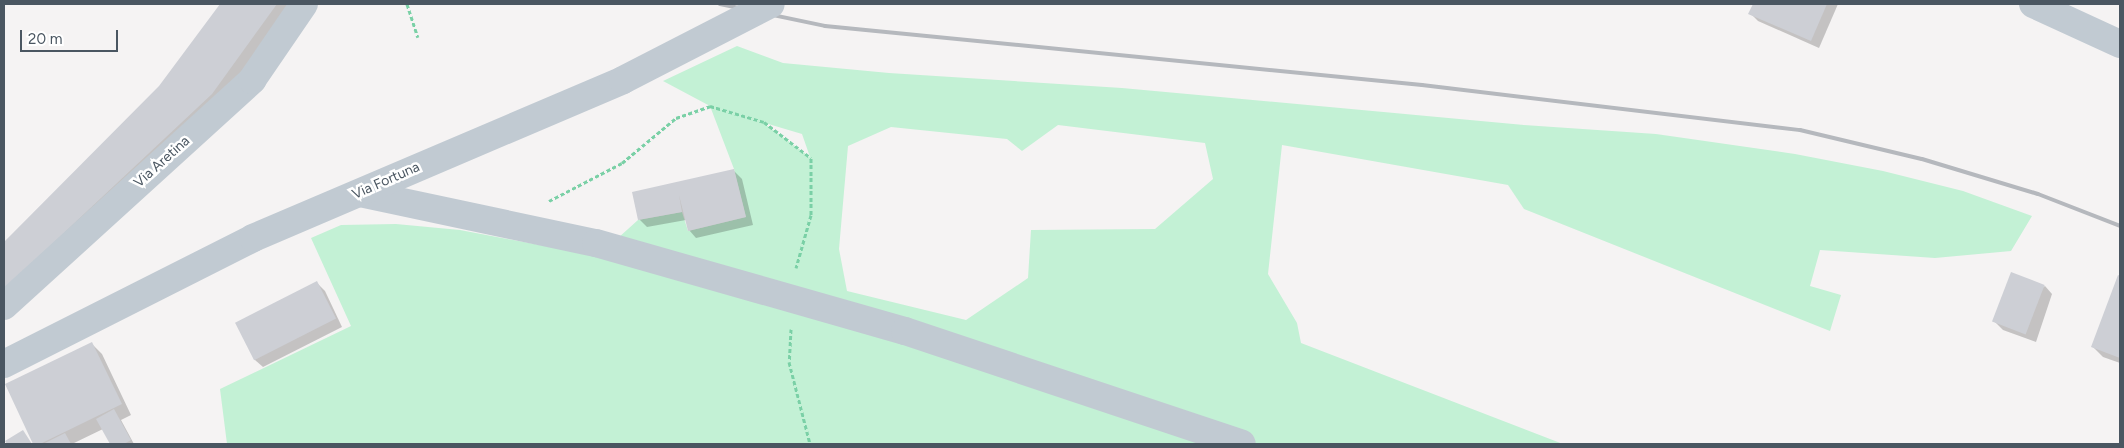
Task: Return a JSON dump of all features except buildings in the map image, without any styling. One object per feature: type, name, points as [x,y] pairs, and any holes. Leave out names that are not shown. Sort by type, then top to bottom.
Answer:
[{"type":"street","name":"Via Aretina","points":[[4,306],[252,80],[304,4]]},
{"type":"street","name":"Via Fortuna","points":[[4,364],[253,238],[623,80],[771,4]]},
{"type":"street","points":[[2033,4],[2120,44]]},
{"type":"street","points":[[360,193],[596,243],[905,331],[1242,444]]},
{"type":"path","points":[[407,4],[418,37]]},
{"type":"path","points":[[507,224],[622,164],[676,118],[710,106],[764,122],[811,158],[811,215],[794,276]]},
{"type":"path","points":[[791,324],[789,362],[810,444]]},
{"type":"green space","points":[[737,46],[783,63],[889,73],[1122,88],[1524,125],[1656,134],[1795,154],[1883,171],[1963,191],[2032,216],[2011,251],[1935,258],[1820,250],[1810,286],[1841,295],[1830,331],[1524,209],[1508,185],[1282,145],[1268,274],[1297,323],[1301,343],[1563,444],[227,444],[220,389],[351,326],[311,238],[341,225],[396,224],[460,230],[598,256],[638,220],[682,212],[688,231],[746,217],[734,169],[710,106],[663,81]],"holes":[[[765,124],[802,134],[810,157]],[[1058,125],[1205,143],[1213,179],[1155,229],[1031,230],[1028,278],[966,320],[847,291],[839,249],[848,146],[891,127],[1007,139],[1022,151]]]},
{"type":"railway","points":[[720,4],[825,26],[1422,85],[1800,130],[1922,159],[2038,194],[2120,226]]}]
